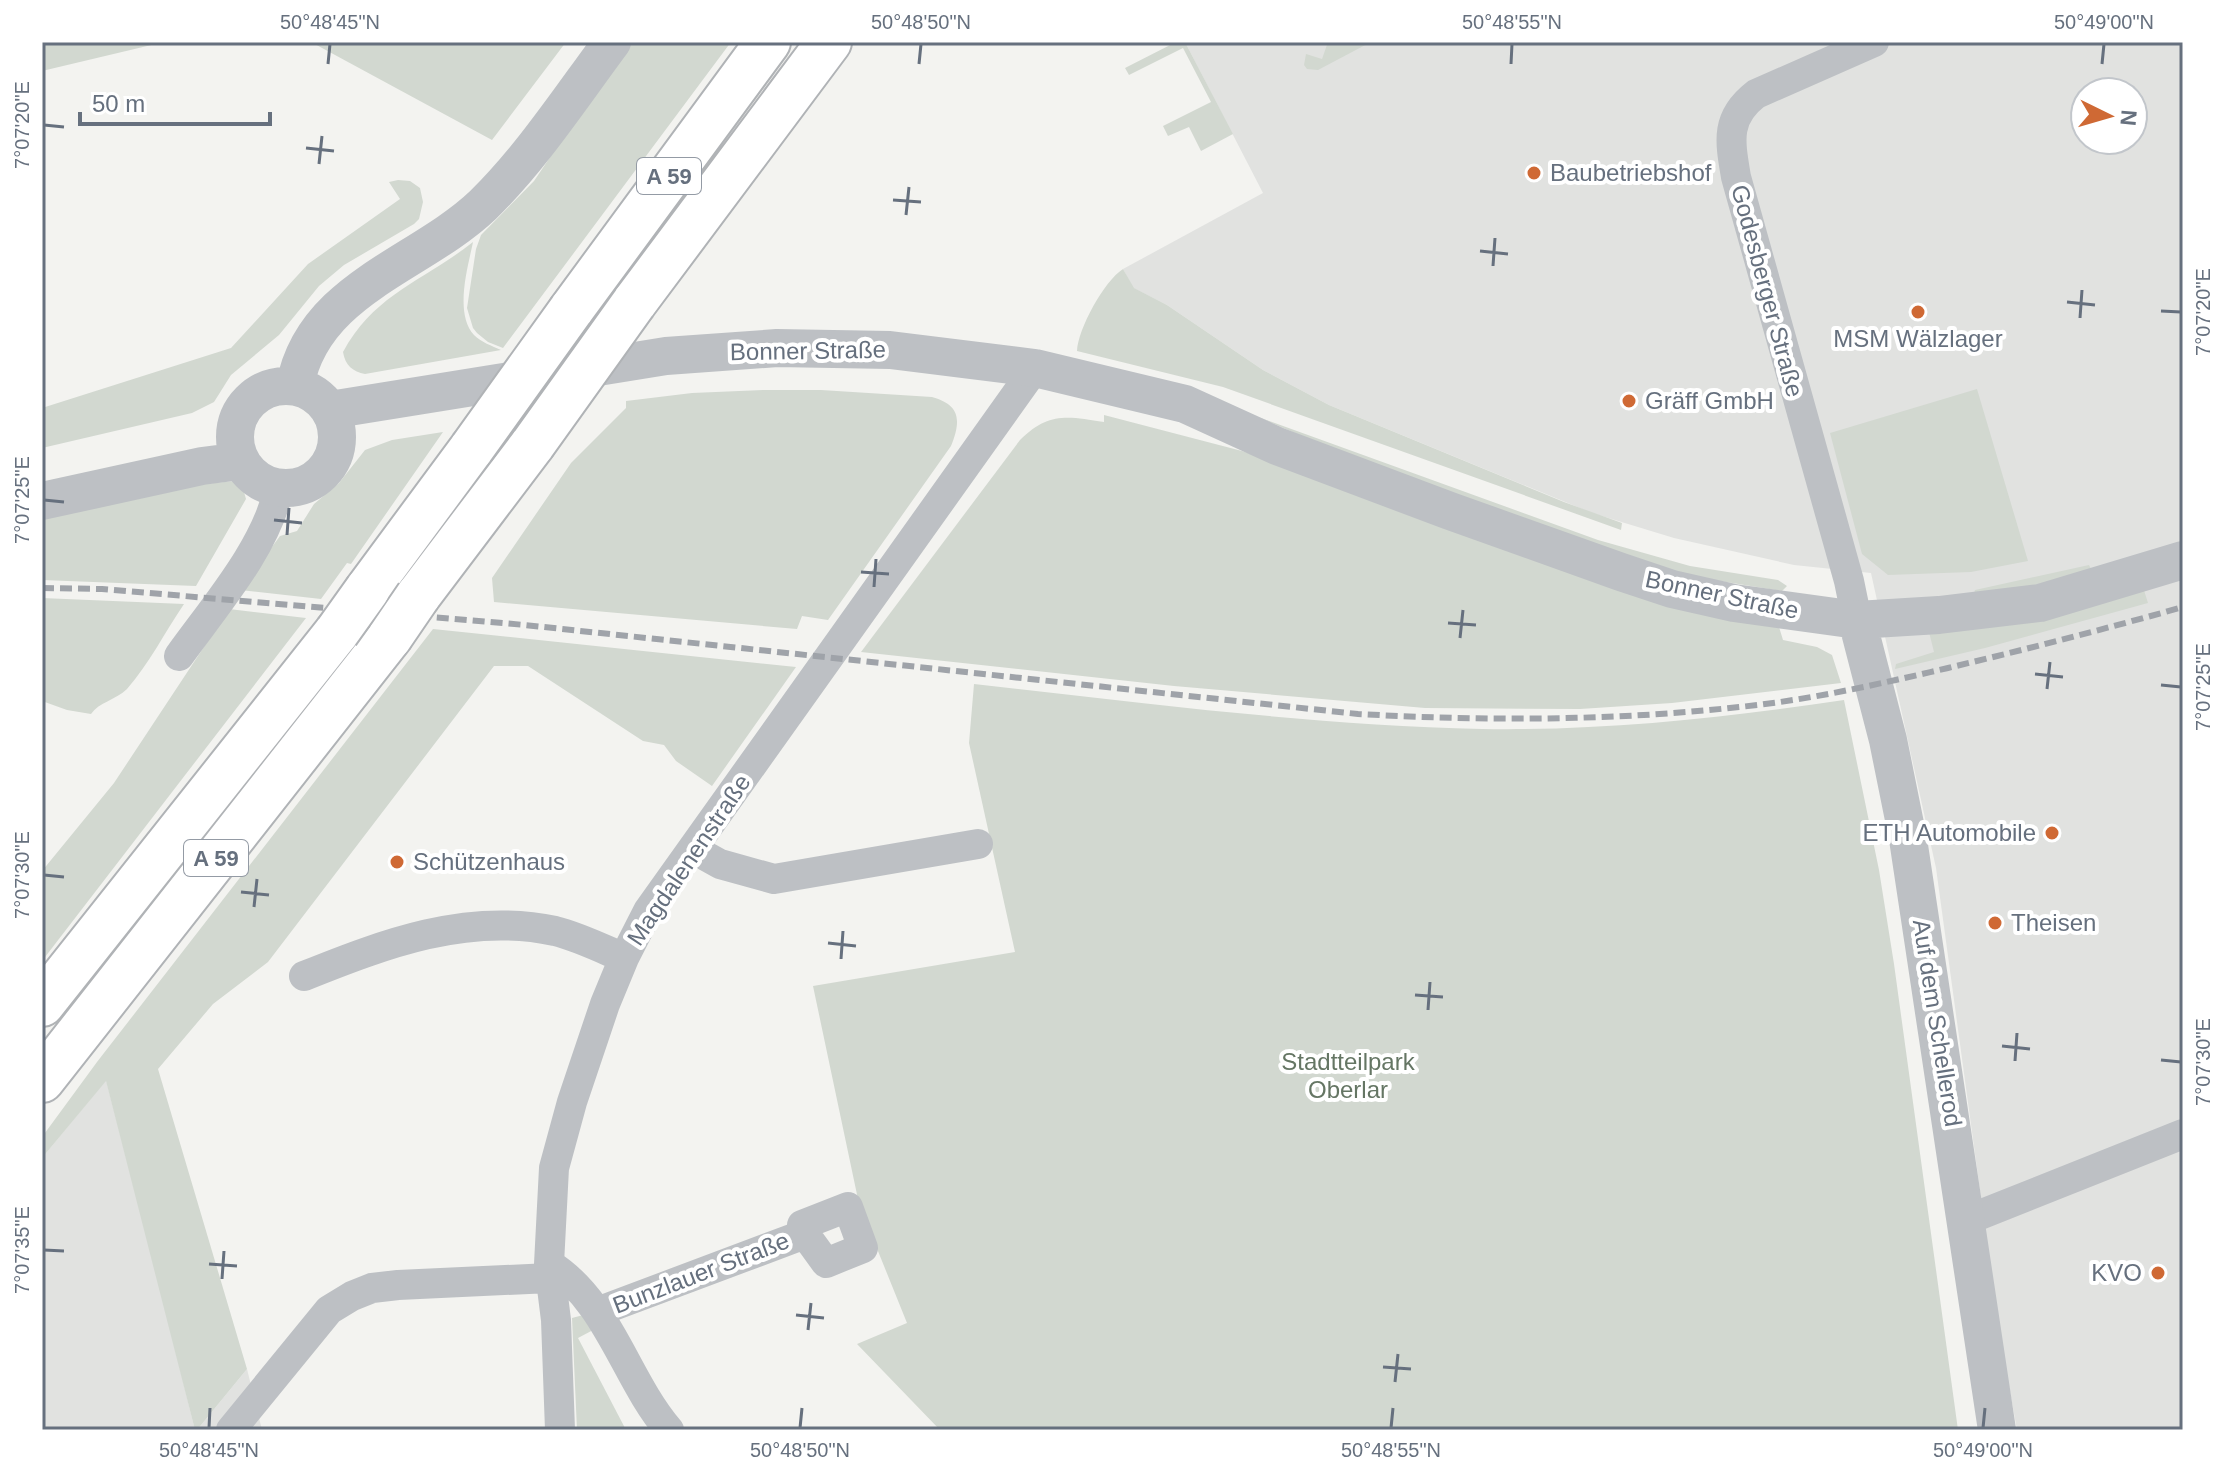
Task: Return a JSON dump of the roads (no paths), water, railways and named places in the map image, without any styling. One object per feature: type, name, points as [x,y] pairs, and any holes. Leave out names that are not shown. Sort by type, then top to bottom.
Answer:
[{"type":"highway","name":"A 59","points":[[42,1004],[337,632],[768,42]]},
{"type":"highway","name":"A 59","points":[[42,1080],[390,637],[829,42]]},
{"type":"street","points":[[295,386],[306,351],[326,319],[362,286],[393,269],[480,208],[515,173],[612,42]]},
{"type":"street","name":"Godesberger Straße","points":[[1857,620],[1849,581],[1736,177],[1731,152],[1731,127],[1743,104],[1756,94],[1874,42]]},
{"type":"street","name":"Bonner Straße","points":[[334,423],[346,432],[442,414],[625,387],[753,373],[855,372],[1029,377],[1185,404],[1277,446],[1465,517],[1672,589],[1734,603],[1857,620],[1939,615],[2040,603],[2183,560]]},
{"type":"street","name":"Magdalenenstraße","points":[[560,1430],[556,1320],[550,1271],[554,1168],[577,1087],[624,958],[648,911],[1029,377]]},
{"type":"street","points":[[295,386],[315,394],[334,423],[332,461],[315,480],[304,485],[279,488],[257,479],[238,446],[243,409],[271,388],[295,386]]},
{"type":"street","points":[[42,480],[197,444],[238,446]]},
{"type":"street","points":[[42,501],[202,466],[238,446]]},
{"type":"street","points":[[179,656],[241,569],[266,527],[279,488]]},
{"type":"street","name":"Auf dem Schellerod","points":[[1857,620],[1908,839],[1997,1430]]},
{"type":"street","points":[[693,849],[720,864],[774,879],[978,844]]},
{"type":"street","points":[[304,976],[379,946],[422,934],[493,925],[554,931],[624,958]]},
{"type":"street","points":[[1967,1220],[2183,1134]]},
{"type":"street","name":"Bunzlauer Straße","points":[[597,1312],[805,1234]]},
{"type":"street","points":[[231,1430],[329,1310],[352,1296],[372,1288],[550,1271],[564,1273],[597,1312],[652,1410],[669,1430]]},
{"type":"railway","points":[[42,588],[102,589],[525,625],[1358,714],[1501,719],[1691,712],[1792,700],[1948,668],[2183,607]]},
{"type":"place","name":"Baubetriebshof","points":[[1534,173]]},
{"type":"place","name":"MSM Wälzlager","points":[[1918,312]]},
{"type":"place","name":"Gräff GmbH","points":[[1629,401]]},
{"type":"place","name":"ETH Automobile","points":[[2052,833]]},
{"type":"place","name":"Schützenhaus","points":[[397,862]]},
{"type":"place","name":"Theisen","points":[[1995,923]]},
{"type":"place","name":"KVO","points":[[2158,1273]]},
{"type":"park label","name":"Stadtteilpark Oberlar","points":[[1348,1076]]}]
